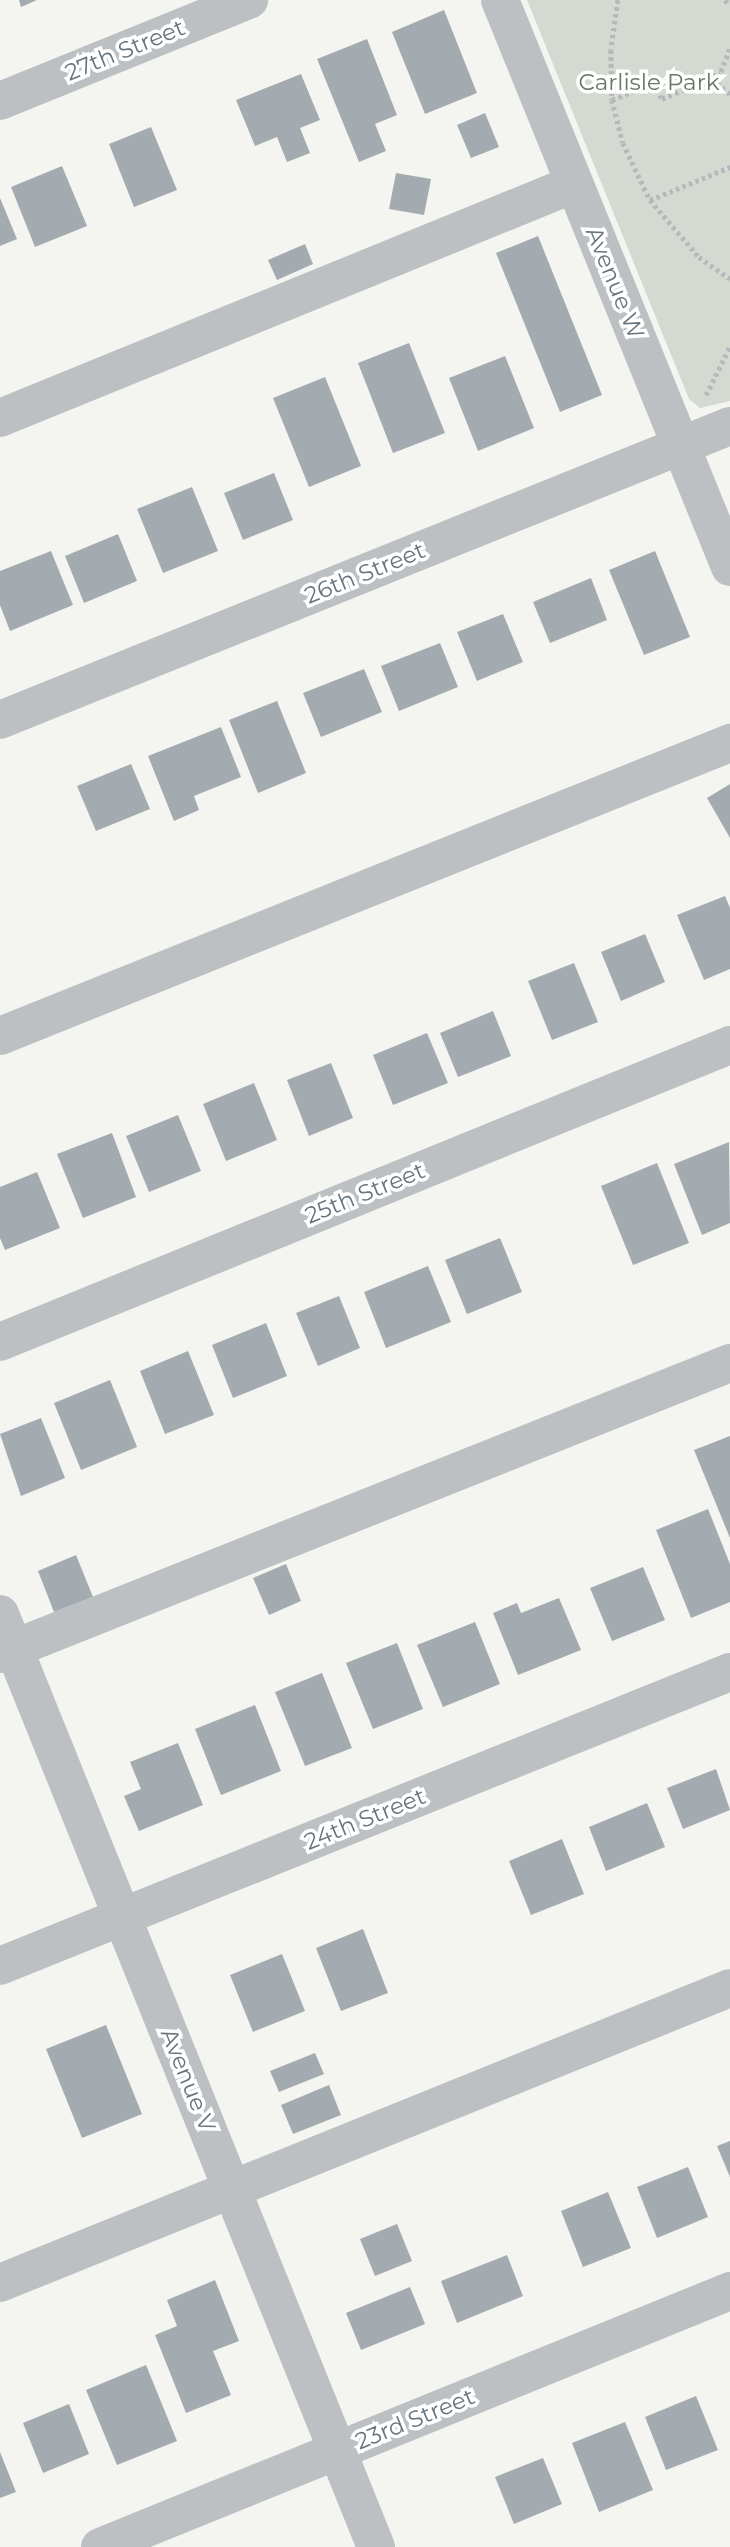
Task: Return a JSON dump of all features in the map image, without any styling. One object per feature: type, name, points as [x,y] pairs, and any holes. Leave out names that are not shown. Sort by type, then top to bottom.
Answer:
[{"type":"street","name":"27th Street","points":[[0,101],[249,0]]},
{"type":"street","name":"Avenue W","points":[[500,0],[730,567]]},
{"type":"street","points":[[0,418],[574,184]]},
{"type":"street","name":"26th Street","points":[[0,720],[730,426]]},
{"type":"street","points":[[0,1036],[730,743]]},
{"type":"street","name":"25th Street","points":[[0,1342],[730,1045]]},
{"type":"street","points":[[5,1639],[730,1363]]},
{"type":"street","name":"Avenue V","points":[[5,1639],[122,1917],[376,2547]]},
{"type":"street","name":"24th Street","points":[[0,1966],[730,1671]]},
{"type":"street","points":[[0,2283],[233,2192],[730,1988]]},
{"type":"street","name":"23rd Street","points":[[100,2547],[730,2291]]},
{"type":"path","points":[[618,0],[611,50],[612,100],[623,143],[649,200],[699,257],[730,279]]},
{"type":"path","points":[[725,0],[730,5]]},
{"type":"path","points":[[730,49],[717,83],[730,94]]},
{"type":"path","points":[[612,100],[655,82],[662,99],[720,73]]},
{"type":"path","points":[[649,200],[730,167]]},
{"type":"green space","name":"Carlisle Park","points":[[527,0],[730,0],[730,401],[700,408],[689,399]]},
{"type":"building","points":[[19,0],[37,0],[21,7]]},
{"type":"building","points":[[444,10],[477,93],[425,114],[392,32]]},
{"type":"building","points":[[367,39],[397,115],[375,124],[386,151],[359,162],[317,59]]},
{"type":"building","points":[[301,74],[320,120],[300,128],[310,153],[287,162],[277,137],[255,146],[236,100]]},
{"type":"building","points":[[485,113],[499,147],[471,158],[457,125]]},
{"type":"building","points":[[151,127],[177,190],[134,207],[109,144]]},
{"type":"building","points":[[62,166],[87,226],[35,247],[11,187]]},
{"type":"building","points":[[396,173],[431,179],[424,215],[389,209]]},
{"type":"building","points":[[0,198],[17,239],[0,246]]},
{"type":"building","points":[[538,236],[602,395],[560,412],[496,253]]},
{"type":"building","points":[[305,244],[313,264],[277,280],[268,260]]},
{"type":"building","points":[[409,343],[445,433],[393,453],[358,363]]},
{"type":"building","points":[[505,356],[534,428],[478,451],[449,378]]},
{"type":"building","points":[[325,377],[361,466],[309,487],[273,398]]},
{"type":"building","points":[[274,473],[293,520],[243,540],[224,493]]},
{"type":"building","points":[[192,487],[218,551],[163,573],[137,509]]},
{"type":"building","points":[[118,534],[137,581],[84,603],[65,556]]},
{"type":"building","points":[[51,551],[73,605],[10,631],[0,605],[0,571]]},
{"type":"building","points":[[655,551],[690,637],[644,655],[609,570]]},
{"type":"building","points":[[591,578],[607,620],[550,643],[533,602]]},
{"type":"building","points":[[503,614],[523,662],[477,681],[457,632]]},
{"type":"building","points":[[440,643],[458,687],[399,711],[381,666]]},
{"type":"building","points":[[364,669],[382,712],[321,737],[303,693]]},
{"type":"building","points":[[277,701],[306,773],[258,793],[229,720]]},
{"type":"building","points":[[221,727],[241,777],[194,796],[199,810],[174,821],[148,756]]},
{"type":"building","points":[[131,764],[150,809],[96,831],[77,786]]},
{"type":"building","points":[[730,784],[730,838],[707,798]]},
{"type":"building","points":[[725,896],[730,908],[730,969],[704,980],[677,915]]},
{"type":"building","points":[[645,934],[665,982],[621,1001],[601,952]]},
{"type":"building","points":[[574,963],[598,1022],[552,1040],[528,981]]},
{"type":"building","points":[[493,1011],[511,1056],[458,1077],[440,1033]]},
{"type":"building","points":[[427,1033],[448,1083],[393,1105],[373,1055]]},
{"type":"building","points":[[331,1063],[353,1118],[309,1136],[287,1080]]},
{"type":"building","points":[[254,1083],[277,1140],[226,1161],[203,1104]]},
{"type":"building","points":[[178,1115],[201,1171],[149,1192],[126,1136]]},
{"type":"building","points":[[112,1133],[136,1197],[83,1218],[57,1154]]},
{"type":"building","points":[[729,1142],[730,1223],[702,1235],[674,1164]]},
{"type":"building","points":[[657,1163],[689,1243],[633,1265],[601,1186]]},
{"type":"building","points":[[37,1172],[60,1228],[5,1250],[0,1238],[0,1187]]},
{"type":"building","points":[[500,1238],[522,1292],[467,1314],[445,1260]]},
{"type":"building","points":[[428,1266],[451,1322],[386,1348],[364,1292]]},
{"type":"building","points":[[339,1296],[360,1348],[318,1366],[296,1313]]},
{"type":"building","points":[[266,1323],[287,1376],[233,1398],[212,1345]]},
{"type":"building","points":[[188,1351],[214,1415],[165,1434],[140,1371]]},
{"type":"building","points":[[110,1380],[137,1447],[81,1470],[54,1403]]},
{"type":"building","points":[[41,1418],[65,1478],[21,1496],[0,1434]]},
{"type":"building","points":[[730,1436],[730,1538],[694,1450]]},
{"type":"building","points":[[708,1509],[730,1564],[730,1602],[691,1618],[656,1530]]},
{"type":"building","points":[[76,1555],[93,1597],[54,1612],[38,1571]]},
{"type":"building","points":[[286,1564],[301,1601],[269,1615],[253,1578]]},
{"type":"building","points":[[643,1567],[665,1620],[612,1641],[590,1588]]},
{"type":"building","points":[[559,1598],[581,1650],[518,1675],[493,1613],[517,1603],[521,1613]]},
{"type":"building","points":[[475,1622],[500,1684],[443,1707],[417,1645]]},
{"type":"building","points":[[397,1643],[423,1709],[373,1729],[346,1663]]},
{"type":"building","points":[[322,1673],[352,1748],[305,1766],[275,1692]]},
{"type":"building","points":[[255,1705],[281,1771],[221,1795],[195,1729]]},
{"type":"building","points":[[178,1743],[203,1805],[139,1831],[124,1796],[141,1789],[130,1762]]},
{"type":"building","points":[[716,1769],[730,1810],[683,1829],[667,1788]]},
{"type":"building","points":[[647,1803],[665,1847],[606,1871],[589,1827]]},
{"type":"building","points":[[562,1839],[584,1894],[531,1915],[509,1861]]},
{"type":"building","points":[[363,1929],[388,1993],[341,2011],[316,1948]]},
{"type":"building","points":[[282,1954],[305,2011],[253,2032],[230,1975]]},
{"type":"building","points":[[106,2025],[142,2114],[82,2138],[46,2049]]},
{"type":"building","points":[[315,2053],[324,2074],[279,2092],[270,2071]]},
{"type":"building","points":[[329,2085],[341,2115],[293,2134],[281,2105]]},
{"type":"building","points":[[730,2141],[730,2177],[717,2146]]},
{"type":"building","points":[[688,2167],[708,2217],[657,2238],[637,2187]]},
{"type":"building","points":[[608,2192],[631,2248],[583,2267],[561,2211]]},
{"type":"building","points":[[397,2224],[412,2261],[375,2276],[360,2239]]},
{"type":"building","points":[[507,2255],[523,2296],[457,2323],[441,2281]]},
{"type":"building","points":[[215,2280],[239,2341],[213,2351],[231,2395],[186,2413],[155,2335],[177,2326],[167,2300]]},
{"type":"building","points":[[410,2287],[425,2324],[361,2350],[346,2313]]},
{"type":"building","points":[[146,2365],[177,2441],[117,2465],[86,2390]]},
{"type":"building","points":[[696,2396],[718,2450],[666,2470],[645,2417]]},
{"type":"building","points":[[69,2404],[89,2454],[43,2473],[23,2423]]},
{"type":"building","points":[[625,2422],[653,2490],[599,2512],[572,2443]]},
{"type":"building","points":[[0,2452],[16,2492],[0,2498]]},
{"type":"building","points":[[543,2458],[562,2504],[514,2524],[495,2477]]}]
